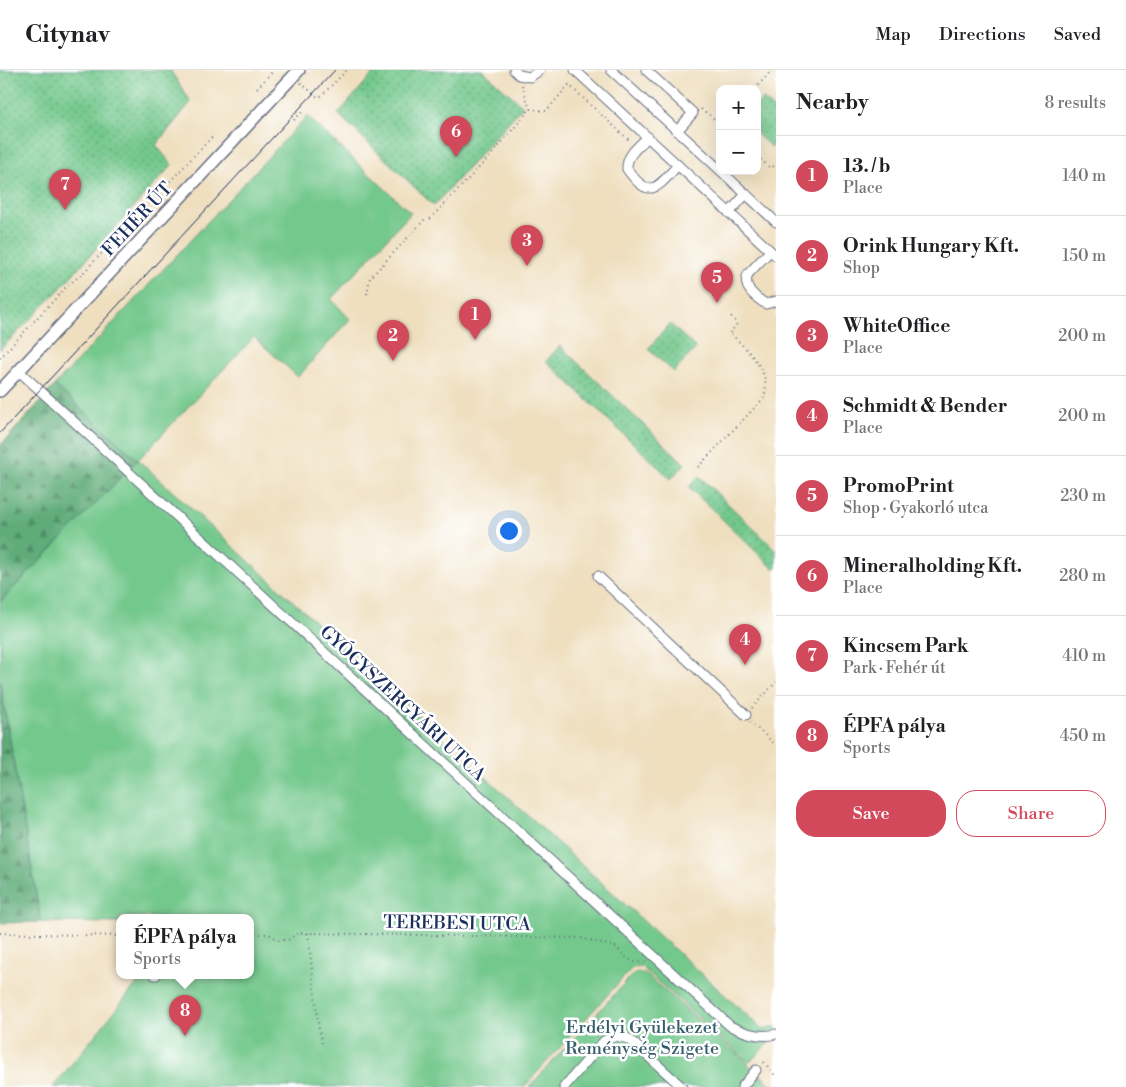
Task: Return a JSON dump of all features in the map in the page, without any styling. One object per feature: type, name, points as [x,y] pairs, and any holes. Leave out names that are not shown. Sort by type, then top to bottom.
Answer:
[{"type":"main road","name":"FEHÉR ÚT","points":[[0,391],[296,73]]},
{"type":"street","points":[[516,72],[530,77],[540,70]]},
{"type":"street","points":[[575,70],[773,253],[748,274],[746,279],[748,289],[762,302],[766,304],[776,301]]},
{"type":"street","points":[[611,70],[716,167]]},
{"type":"street","points":[[646,70],[693,113],[677,131]]},
{"type":"street","points":[[648,137],[629,157],[626,169],[647,188],[653,189],[678,165]]},
{"type":"street","points":[[725,175],[776,222]]},
{"type":"street","points":[[729,212],[746,194]]},
{"type":"street","name":"GYÓGYSZERGYÁRI UTCA","points":[[19,371],[730,1026],[748,1034],[765,1037],[776,1034]]},
{"type":"street","points":[[598,576],[746,715]]},
{"type":"street","points":[[564,1087],[604,1041],[616,1036],[629,1038],[682,1087]]},
{"type":"street","points":[[742,1087],[756,1070]]},
{"type":"path","points":[[257,88],[274,70]]},
{"type":"path","points":[[296,73],[316,96],[320,97],[347,70]]},
{"type":"path","points":[[759,85],[772,70]]},
{"type":"path","points":[[516,72],[530,109]]},
{"type":"path","points":[[530,109],[546,111],[569,85],[638,148]]},
{"type":"path","points":[[430,219],[493,153],[530,109]]},
{"type":"path","points":[[294,120],[302,112]]},
{"type":"path","points":[[0,358],[212,137]]},
{"type":"path","points":[[761,160],[769,167],[776,166]]},
{"type":"path","points":[[367,294],[370,278],[427,217]]},
{"type":"path","points":[[698,467],[765,394],[763,378],[756,359],[729,333],[737,324],[730,315]]},
{"type":"path","points":[[776,682],[746,715],[776,746]]},
{"type":"path","points":[[0,933],[116,936]]},
{"type":"path","name":"TEREBESI UTCA","points":[[254,934],[269,934],[279,940],[288,940],[298,933],[580,938],[616,947],[634,962],[660,962]]},
{"type":"path","points":[[308,933],[322,1045]]},
{"type":"path","points":[[764,1062],[776,1077]]},
{"type":"green space","points":[[0,70],[170,70],[191,102],[156,145],[172,165],[56,293],[0,350]]},
{"type":"green space","points":[[376,70],[482,70],[523,106],[434,206],[338,114]]},
{"type":"green space","points":[[763,99],[776,112],[776,142],[771,147],[761,138],[761,101]]},
{"type":"green space","points":[[307,116],[411,213],[331,299],[350,319],[298,377],[254,337],[138,460],[763,1030],[776,1027],[776,1036],[749,1063],[642,967],[632,968],[524,1087],[53,1087],[141,979],[254,979],[254,914],[116,914],[116,923],[41,922],[0,682],[0,602],[137,460],[55,385]]},
{"type":"green space","points":[[670,324],[696,348],[674,372],[648,349]]},
{"type":"green space","points":[[560,346],[685,464],[671,479],[546,361]]},
{"type":"green space","points":[[55,385],[138,460],[0,602],[0,446]]},
{"type":"green space","points":[[699,476],[776,550],[776,567],[774,569],[689,487]]},
{"type":"green space","points":[[0,682],[41,922],[0,923]]},
{"type":"green space","name":"Erdélyi Gyülekezet Reménység Szigete","points":[[634,973],[645,973],[774,1087],[529,1087]]},
{"type":"tram line","points":[[0,433],[335,70]]},
{"type":"place","name":"Mineralholding Kft.","points":[[456,157]]},
{"type":"place","name":"Kincsem Park","points":[[65,210]]},
{"type":"place","name":"WhiteOffice","points":[[527,266]]},
{"type":"place","name":"PromoPrint","points":[[717,303]]},
{"type":"place","name":"13. / b","points":[[475,340]]},
{"type":"place","name":"Orink Hungary Kft.","points":[[393,361]]},
{"type":"place","name":"Schmidt & Bender","points":[[745,665]]},
{"type":"place","name":"ÉPFA pálya","points":[[185,1036]]}]
